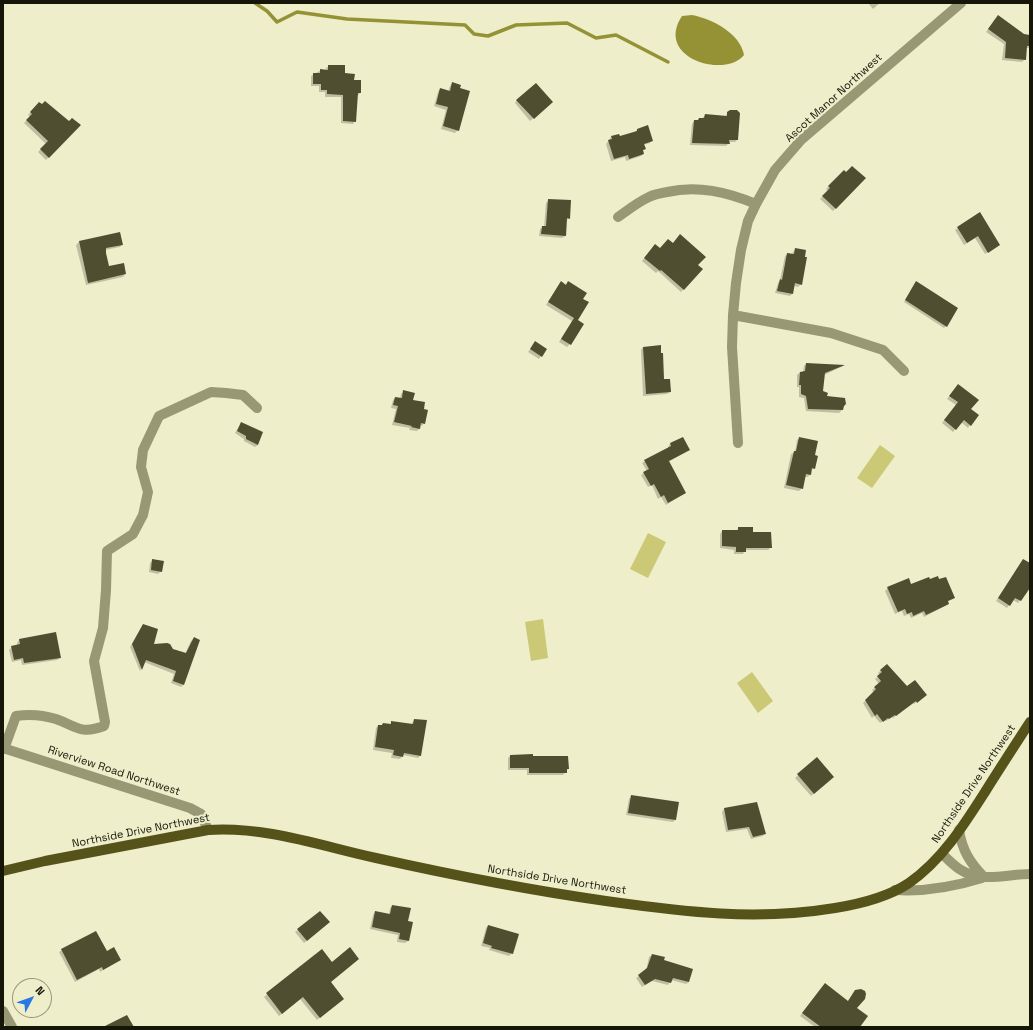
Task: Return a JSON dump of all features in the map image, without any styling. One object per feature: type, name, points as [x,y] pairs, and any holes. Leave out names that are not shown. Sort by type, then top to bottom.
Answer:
[{"type":"main road","name":"Northside Drive Northwest","points":[[3,871],[45,861],[208,830],[236,829],[292,838],[450,875],[559,894],[673,910],[767,916],[793,914],[847,906],[868,901],[909,883],[942,854],[1030,722]]},
{"type":"street","name":"Ascot Manor Northwest","points":[[738,443],[732,347],[733,315],[741,250],[748,221],[756,204],[776,170],[801,140],[961,3]]},
{"type":"street","points":[[618,217],[640,201],[651,196],[677,190],[704,190],[721,192],[737,196],[756,204]]},
{"type":"street","points":[[733,315],[831,333],[883,350],[904,371]]},
{"type":"street","points":[[3,748],[16,716],[41,716],[57,720],[74,728],[89,731],[104,726],[105,722],[94,661],[103,628],[107,551],[134,534],[143,515],[148,492],[141,467],[143,450],[159,416],[211,392],[226,392],[242,395],[257,408]]},
{"type":"street","name":"Riverview Road Northwest","points":[[3,748],[190,808],[201,814],[208,830]]},
{"type":"street","points":[[959,830],[962,845],[967,857],[972,865],[984,877]]},
{"type":"street","points":[[942,854],[961,870],[970,875],[984,877],[1030,874]]},
{"type":"street","points":[[896,890],[925,890],[956,885],[984,877]]},
{"type":"street","points":[[3,1011],[12,1027]]},
{"type":"shaded area","points":[[692,15],[708,20],[724,28],[737,40],[744,55],[735,62],[722,65],[709,64],[695,60],[684,53],[677,43],[676,31],[682,16]]},
{"type":"shaded area","points":[[880,445],[895,456],[872,488],[857,478]]},
{"type":"shaded area","points":[[648,533],[666,542],[648,578],[630,569]]},
{"type":"shaded area","points":[[543,619],[548,658],[531,661],[525,622]]},
{"type":"shaded area","points":[[752,672],[773,701],[758,713],[737,683]]},
{"type":"building","points":[[998,15],[1024,34],[1030,35],[1030,46],[1027,46],[1026,60],[1005,58],[1006,42],[988,29]]},
{"type":"building","points":[[328,65],[345,65],[345,73],[355,74],[354,80],[361,80],[361,93],[358,93],[356,122],[343,121],[343,95],[327,94],[327,90],[321,90],[321,84],[313,84],[313,73],[320,73],[320,69],[328,70]]},
{"type":"building","points":[[452,82],[461,85],[460,88],[470,91],[459,131],[443,126],[448,107],[436,104],[440,88],[450,91]]},
{"type":"building","points":[[536,83],[553,102],[534,119],[516,100]]},
{"type":"building","points":[[45,101],[69,121],[72,118],[81,125],[49,158],[40,149],[48,141],[26,120],[32,114],[30,112],[39,102],[42,104]]},
{"type":"building","points":[[730,110],[737,110],[740,113],[738,140],[729,140],[730,144],[692,143],[694,120],[704,118],[705,114],[727,116],[727,112]]},
{"type":"building","points":[[648,125],[653,141],[644,144],[646,149],[643,150],[644,154],[629,159],[628,155],[614,159],[608,140],[612,139],[611,136],[619,134],[620,136],[637,131],[637,129]]},
{"type":"building","points":[[852,166],[866,178],[836,209],[822,196],[830,188],[828,186],[844,170],[846,172]]},
{"type":"building","points":[[548,199],[571,200],[570,219],[567,218],[566,236],[541,234],[542,226],[546,226]]},
{"type":"building","points":[[980,212],[1000,245],[988,253],[978,236],[967,243],[957,227]]},
{"type":"building","points":[[120,232],[123,245],[106,248],[106,253],[109,266],[124,263],[126,274],[88,283],[79,241]]},
{"type":"building","points":[[680,234],[706,257],[698,265],[703,269],[684,290],[661,270],[660,271],[644,258],[655,244],[660,248],[668,239],[673,243]]},
{"type":"building","points":[[795,248],[806,250],[805,257],[807,257],[802,285],[795,283],[793,294],[777,291],[780,279],[782,280],[787,253],[794,254]]},
{"type":"building","points":[[561,281],[566,285],[568,281],[587,293],[583,299],[589,302],[578,320],[584,324],[571,345],[561,339],[574,318],[548,302]]},
{"type":"building","points":[[916,281],[958,308],[947,327],[905,300]]},
{"type":"building","points":[[535,341],[547,349],[542,357],[530,349]]},
{"type":"building","points":[[661,345],[661,353],[663,353],[664,379],[670,379],[671,392],[646,394],[643,347]]},
{"type":"building","points":[[806,363],[845,365],[825,373],[823,391],[828,393],[827,396],[845,398],[846,404],[843,410],[808,409],[806,396],[801,394],[801,385],[799,385],[800,372],[805,371]]},
{"type":"building","points":[[958,384],[979,400],[971,409],[979,415],[971,426],[964,420],[956,430],[944,420],[958,402],[949,396]]},
{"type":"building","points":[[403,390],[415,393],[413,400],[425,402],[424,409],[428,410],[425,424],[421,423],[420,429],[394,422],[398,406],[393,405],[395,397],[402,398]]},
{"type":"building","points":[[241,422],[263,432],[258,445],[246,439],[246,436],[237,431]]},
{"type":"building","points":[[683,437],[690,450],[669,461],[686,493],[668,503],[664,495],[661,497],[654,484],[651,486],[643,472],[649,469],[644,460],[671,446],[670,443]]},
{"type":"building","points":[[799,437],[818,441],[815,455],[818,456],[815,469],[812,468],[811,475],[806,474],[803,489],[786,485]]},
{"type":"building","points":[[738,527],[753,527],[753,532],[771,532],[772,548],[746,548],[746,552],[736,552],[736,547],[722,546],[722,530],[738,530]]},
{"type":"building","points":[[152,559],[164,561],[162,572],[151,570]]},
{"type":"building","points":[[1023,559],[1030,563],[1030,588],[1021,601],[1015,598],[1010,606],[998,598]]},
{"type":"building","points":[[938,576],[939,579],[946,577],[955,598],[948,601],[949,604],[926,615],[924,611],[913,616],[912,612],[907,614],[905,609],[898,612],[887,587],[909,578],[911,584],[929,577],[930,579]]},
{"type":"building","points":[[143,624],[158,629],[154,644],[167,643],[170,644],[173,649],[186,653],[194,637],[200,640],[184,685],[173,681],[176,671],[146,660],[142,670],[132,644]]},
{"type":"building","points":[[56,632],[61,658],[24,663],[23,658],[14,660],[11,646],[20,644],[19,639]]},
{"type":"building","points":[[887,664],[907,686],[915,680],[927,695],[917,703],[916,701],[896,716],[895,715],[889,719],[888,718],[883,722],[877,714],[875,716],[865,700],[876,689],[874,687],[881,681],[877,676],[882,672],[880,670]]},
{"type":"building","points":[[414,719],[427,720],[421,756],[404,753],[403,757],[393,755],[394,750],[375,747],[378,725],[382,725],[383,723],[391,724],[391,721],[413,724]]},
{"type":"building","points":[[533,754],[533,756],[568,756],[569,769],[567,769],[567,773],[529,773],[529,768],[510,768],[510,755]]},
{"type":"building","points":[[817,757],[834,777],[814,794],[797,774]]},
{"type":"building","points":[[631,795],[679,802],[676,820],[628,813]]},
{"type":"building","points":[[757,802],[766,834],[753,837],[749,827],[728,830],[724,808]]},
{"type":"building","points":[[392,905],[411,908],[408,921],[413,922],[409,941],[399,939],[400,933],[372,927],[375,911],[390,914]]},
{"type":"building","points":[[320,911],[330,922],[307,941],[297,929]]},
{"type":"building","points":[[488,925],[519,934],[513,954],[491,948],[492,946],[483,943]]},
{"type":"building","points":[[96,931],[107,951],[114,947],[121,960],[103,970],[102,967],[77,980],[61,949]]},
{"type":"building","points":[[350,947],[359,959],[331,982],[344,999],[320,1018],[303,997],[282,1014],[266,993],[322,949],[332,962]]},
{"type":"building","points":[[652,954],[665,957],[664,960],[693,969],[689,982],[673,978],[671,983],[655,979],[645,985],[638,975],[647,968]]},
{"type":"building","points":[[825,983],[848,1001],[855,990],[861,989],[865,991],[865,999],[857,1008],[868,1016],[860,1027],[821,1027],[802,1013]]},
{"type":"building","points":[[127,1015],[134,1027],[103,1027]]},
{"type":"waterway","points":[[255,3],[267,11],[277,22],[297,12],[347,19],[465,25],[474,34],[488,36],[516,25],[567,23],[596,38],[616,35],[668,62]]}]
